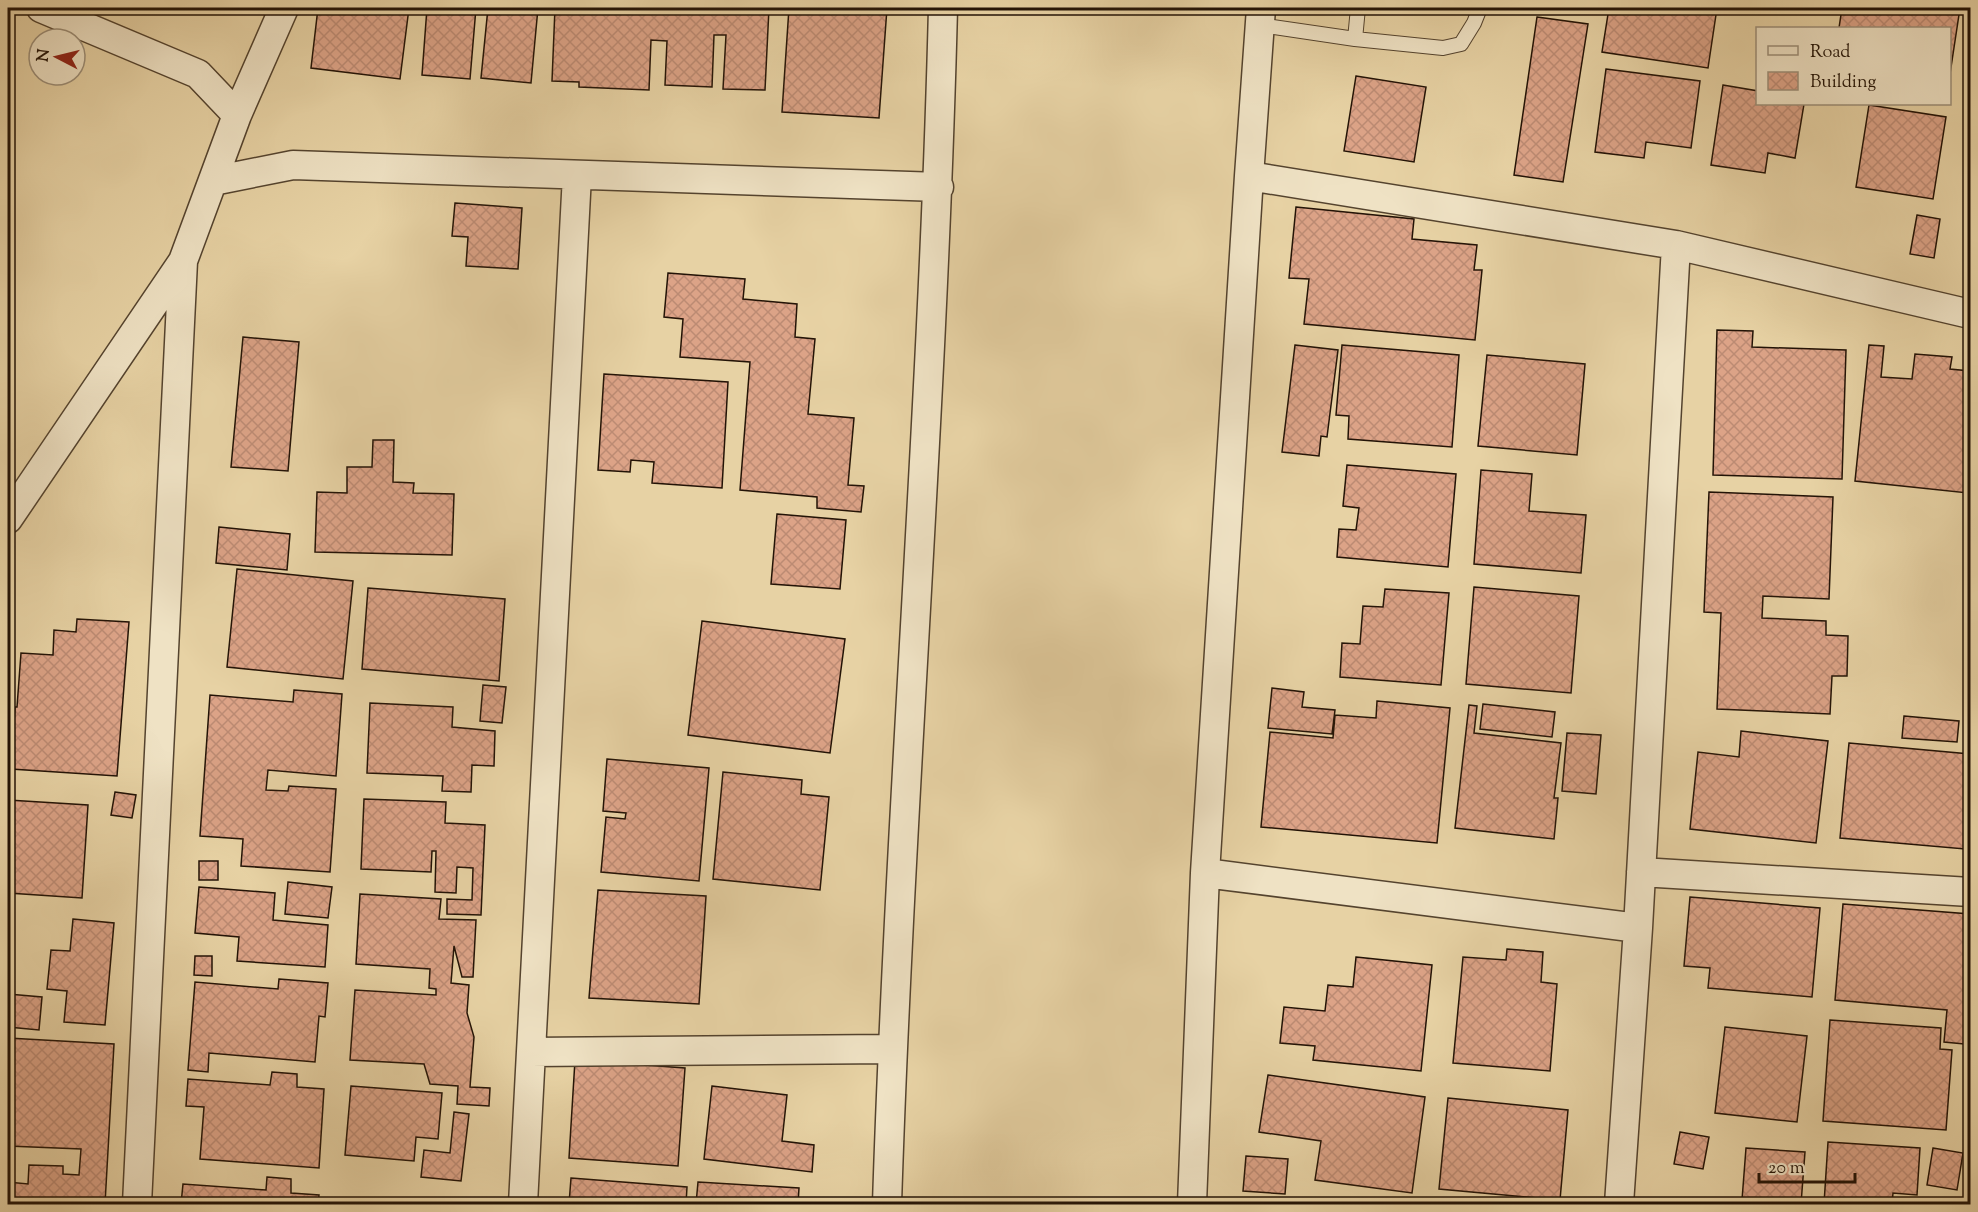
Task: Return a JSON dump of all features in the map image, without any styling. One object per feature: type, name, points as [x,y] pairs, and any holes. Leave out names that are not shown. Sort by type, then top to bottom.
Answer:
[{"type":"street","points":[[41,8],[198,74],[237,115]]},
{"type":"street","points":[[8,519],[183,261],[237,115],[284,8]]},
{"type":"street","points":[[886,1204],[892,1050],[939,187],[943,8]]},
{"type":"street","points":[[1192,1204],[1205,873],[1261,16]]},
{"type":"street","points":[[213,181],[294,165],[939,187]]},
{"type":"street","points":[[523,1204],[578,175]]},
{"type":"street","points":[[1249,176],[1676,245],[1971,314]]},
{"type":"street","points":[[1619,1204],[1638,928],[1676,245]]},
{"type":"street","points":[[137,1204],[183,261]]},
{"type":"street","points":[[1641,872],[1971,892]]},
{"type":"street","points":[[1205,873],[1638,928]]},
{"type":"street","points":[[531,1052],[892,1050]]},
{"type":"lane","points":[[1355,39],[1358,8]]},
{"type":"lane","points":[[1261,16],[1355,39],[1443,48],[1461,44],[1480,8]]},
{"type":"building","points":[[318,8],[409,8],[400,79],[311,68]]},
{"type":"building","points":[[427,8],[476,8],[470,79],[422,75]]},
{"type":"building","points":[[488,8],[538,8],[531,83],[481,78]]},
{"type":"building","points":[[555,8],[769,8],[765,90],[723,89],[726,35],[714,35],[712,87],[665,85],[667,41],[651,40],[649,90],[579,87],[579,82],[552,81]]},
{"type":"building","points":[[789,8],[887,8],[879,118],[782,112]]},
{"type":"building","points":[[1609,8],[1717,8],[1708,68],[1602,52]]},
{"type":"building","points":[[1842,8],[1960,8],[1951,67],[1951,27],[1839,27]]},
{"type":"building","points":[[1537,17],[1588,24],[1563,182],[1514,175]]},
{"type":"building","points":[[1606,69],[1700,81],[1691,148],[1646,142],[1644,158],[1595,152]]},
{"type":"building","points":[[1356,76],[1426,87],[1414,162],[1344,151]]},
{"type":"building","points":[[1723,85],[1756,91],[1756,105],[1804,105],[1795,158],[1768,153],[1765,173],[1711,165]]},
{"type":"building","points":[[1869,105],[1946,117],[1933,199],[1856,187]]},
{"type":"building","points":[[455,203],[522,208],[518,269],[466,266],[468,237],[452,236]]},
{"type":"building","points":[[1296,207],[1414,219],[1412,239],[1477,245],[1474,270],[1482,270],[1475,340],[1304,324],[1309,279],[1289,278]]},
{"type":"building","points":[[1917,215],[1940,219],[1934,258],[1910,254]]},
{"type":"building","points":[[668,273],[745,279],[743,299],[797,304],[795,337],[815,339],[808,414],[854,418],[848,485],[864,486],[861,512],[817,508],[817,497],[740,490],[750,362],[680,357],[683,319],[664,317]]},
{"type":"building","points":[[1717,330],[1753,331],[1752,347],[1846,350],[1842,479],[1713,475]]},
{"type":"building","points":[[243,337],[299,342],[288,471],[231,467]]},
{"type":"building","points":[[1295,345],[1338,350],[1327,437],[1321,436],[1319,456],[1282,452]]},
{"type":"building","points":[[1342,345],[1459,355],[1452,447],[1348,439],[1349,416],[1336,415]]},
{"type":"building","points":[[1869,345],[1884,346],[1881,377],[1912,379],[1915,354],[1952,357],[1950,369],[1970,371],[1968,493],[1855,481]]},
{"type":"building","points":[[1487,355],[1585,364],[1577,455],[1478,446]]},
{"type":"building","points":[[604,374],[728,382],[722,488],[652,483],[654,462],[631,460],[630,472],[598,470]]},
{"type":"building","points":[[373,440],[394,440],[393,482],[414,483],[413,493],[454,494],[452,555],[315,552],[317,492],[347,493],[347,467],[372,467]]},
{"type":"building","points":[[1347,465],[1456,474],[1448,567],[1337,557],[1339,529],[1356,530],[1359,508],[1343,506]]},
{"type":"building","points":[[1481,470],[1532,474],[1529,511],[1586,515],[1581,573],[1474,564]]},
{"type":"building","points":[[1709,492],[1833,497],[1829,599],[1763,596],[1762,618],[1826,621],[1826,635],[1848,636],[1847,676],[1832,676],[1830,714],[1717,709],[1721,613],[1704,612]]},
{"type":"building","points":[[777,514],[846,520],[840,589],[771,584]]},
{"type":"building","points":[[219,527],[290,534],[287,570],[216,563]]},
{"type":"building","points":[[237,569],[353,581],[343,679],[227,667]]},
{"type":"building","points":[[1474,587],[1579,596],[1571,693],[1466,684]]},
{"type":"building","points":[[368,588],[505,599],[499,681],[362,669]]},
{"type":"building","points":[[1385,589],[1449,593],[1441,685],[1340,677],[1342,643],[1360,644],[1363,606],[1383,607]]},
{"type":"building","points":[[77,619],[129,622],[117,776],[11,769],[21,653],[53,655],[54,630],[76,632]]},
{"type":"building","points":[[702,621],[845,639],[830,753],[688,735]]},
{"type":"building","points":[[483,685],[506,687],[502,723],[480,721]]},
{"type":"building","points":[[1272,688],[1304,692],[1302,707],[1335,710],[1332,734],[1268,728]]},
{"type":"building","points":[[294,690],[342,694],[336,776],[268,770],[266,790],[288,791],[289,786],[336,789],[330,872],[241,866],[243,839],[200,836],[210,695],[293,702]]},
{"type":"building","points":[[1377,701],[1450,708],[1437,843],[1261,827],[1270,732],[1333,738],[1335,715],[1376,718]]},
{"type":"building","points":[[370,703],[453,707],[452,727],[495,731],[494,766],[472,765],[471,792],[442,791],[443,776],[367,773]]},
{"type":"building","points":[[1483,704],[1555,712],[1552,737],[1480,729]]},
{"type":"building","points":[[1469,705],[1477,706],[1474,733],[1561,743],[1554,798],[1558,798],[1554,839],[1455,828]]},
{"type":"building","points":[[1904,716],[1959,721],[1957,742],[1902,738]]},
{"type":"building","points":[[1741,731],[1828,741],[1816,843],[1690,829],[1698,752],[1739,757]]},
{"type":"building","points":[[1567,733],[1601,735],[1596,794],[1562,791]]},
{"type":"building","points":[[1849,743],[1970,754],[1970,792],[1965,849],[1840,838]]},
{"type":"building","points":[[607,759],[709,768],[699,881],[601,872],[606,817],[625,819],[626,813],[603,811]]},
{"type":"building","points":[[723,772],[802,780],[801,794],[829,797],[820,890],[713,879]]},
{"type":"building","points":[[115,792],[136,795],[132,818],[111,815]]},
{"type":"building","points":[[364,799],[446,802],[445,823],[485,825],[481,915],[447,914],[447,899],[472,900],[473,868],[457,867],[456,893],[435,892],[436,851],[432,851],[431,872],[361,869]]},
{"type":"building","points":[[8,800],[88,805],[82,898],[8,893]]},
{"type":"building","points":[[199,861],[218,861],[218,880],[199,880]]},
{"type":"building","points":[[288,882],[332,887],[328,918],[285,914]]},
{"type":"building","points":[[199,887],[275,893],[273,920],[328,925],[325,967],[237,961],[239,937],[195,933]]},
{"type":"building","points":[[598,890],[706,896],[699,1004],[589,998]]},
{"type":"building","points":[[360,894],[441,899],[439,919],[476,920],[473,977],[462,977],[454,946],[451,983],[469,985],[467,1013],[474,1037],[470,1087],[490,1088],[489,1106],[457,1104],[458,1086],[430,1084],[424,1064],[350,1060],[355,990],[436,995],[436,989],[429,988],[430,969],[356,964]]},
{"type":"building","points":[[1690,897],[1820,908],[1812,997],[1708,988],[1710,968],[1684,966]]},
{"type":"building","points":[[1843,904],[1970,914],[1965,977],[1970,977],[1964,1044],[1944,1042],[1947,1010],[1835,1000]]},
{"type":"building","points":[[73,919],[114,923],[105,1025],[64,1022],[67,991],[47,989],[51,950],[70,951]]},
{"type":"building","points":[[1507,949],[1543,952],[1541,982],[1557,984],[1550,1071],[1453,1063],[1463,957],[1506,960]]},
{"type":"building","points":[[195,956],[212,956],[212,976],[194,975]]},
{"type":"building","points":[[1356,957],[1432,965],[1421,1071],[1313,1060],[1315,1046],[1280,1043],[1284,1007],[1325,1011],[1328,985],[1353,987]]},
{"type":"building","points":[[279,979],[328,983],[325,1017],[319,1016],[315,1062],[209,1053],[208,1072],[188,1070],[195,982],[278,989]]},
{"type":"building","points":[[8,994],[42,997],[39,1030],[8,1027]]},
{"type":"building","points":[[1830,1020],[1941,1028],[1940,1049],[1952,1050],[1946,1130],[1823,1121]]},
{"type":"building","points":[[1725,1027],[1807,1036],[1797,1122],[1715,1113]]},
{"type":"building","points":[[8,1038],[114,1044],[105,1204],[8,1204],[8,1182],[28,1184],[29,1165],[63,1166],[63,1174],[79,1175],[81,1149],[8,1146]]},
{"type":"building","points":[[575,1060],[685,1068],[678,1166],[569,1158]]},
{"type":"building","points":[[272,1072],[297,1074],[297,1087],[324,1089],[319,1168],[200,1159],[204,1107],[186,1106],[188,1079],[270,1085]]},
{"type":"building","points":[[1268,1075],[1425,1097],[1412,1193],[1315,1180],[1321,1141],[1259,1132]]},
{"type":"building","points":[[351,1086],[442,1093],[438,1139],[416,1137],[414,1161],[345,1155]]},
{"type":"building","points":[[712,1086],[787,1095],[782,1141],[814,1145],[812,1172],[704,1159]]},
{"type":"building","points":[[1448,1098],[1568,1110],[1560,1200],[1439,1189]]},
{"type":"building","points":[[454,1112],[469,1114],[461,1181],[421,1177],[424,1150],[450,1153]]},
{"type":"building","points":[[1680,1132],[1709,1137],[1703,1169],[1674,1164]]},
{"type":"building","points":[[1828,1142],[1920,1148],[1917,1195],[1893,1193],[1892,1204],[1824,1204]]},
{"type":"building","points":[[1746,1148],[1805,1152],[1801,1204],[1740,1204]]},
{"type":"building","points":[[1933,1148],[1963,1153],[1957,1190],[1927,1185]]},
{"type":"building","points":[[1246,1156],[1288,1159],[1285,1194],[1243,1191]]},
{"type":"building","points":[[267,1177],[291,1179],[291,1193],[319,1195],[318,1204],[181,1204],[183,1184],[266,1190]]},
{"type":"building","points":[[571,1178],[687,1187],[686,1204],[569,1204]]},
{"type":"building","points":[[698,1182],[799,1188],[798,1204],[696,1204]]}]
